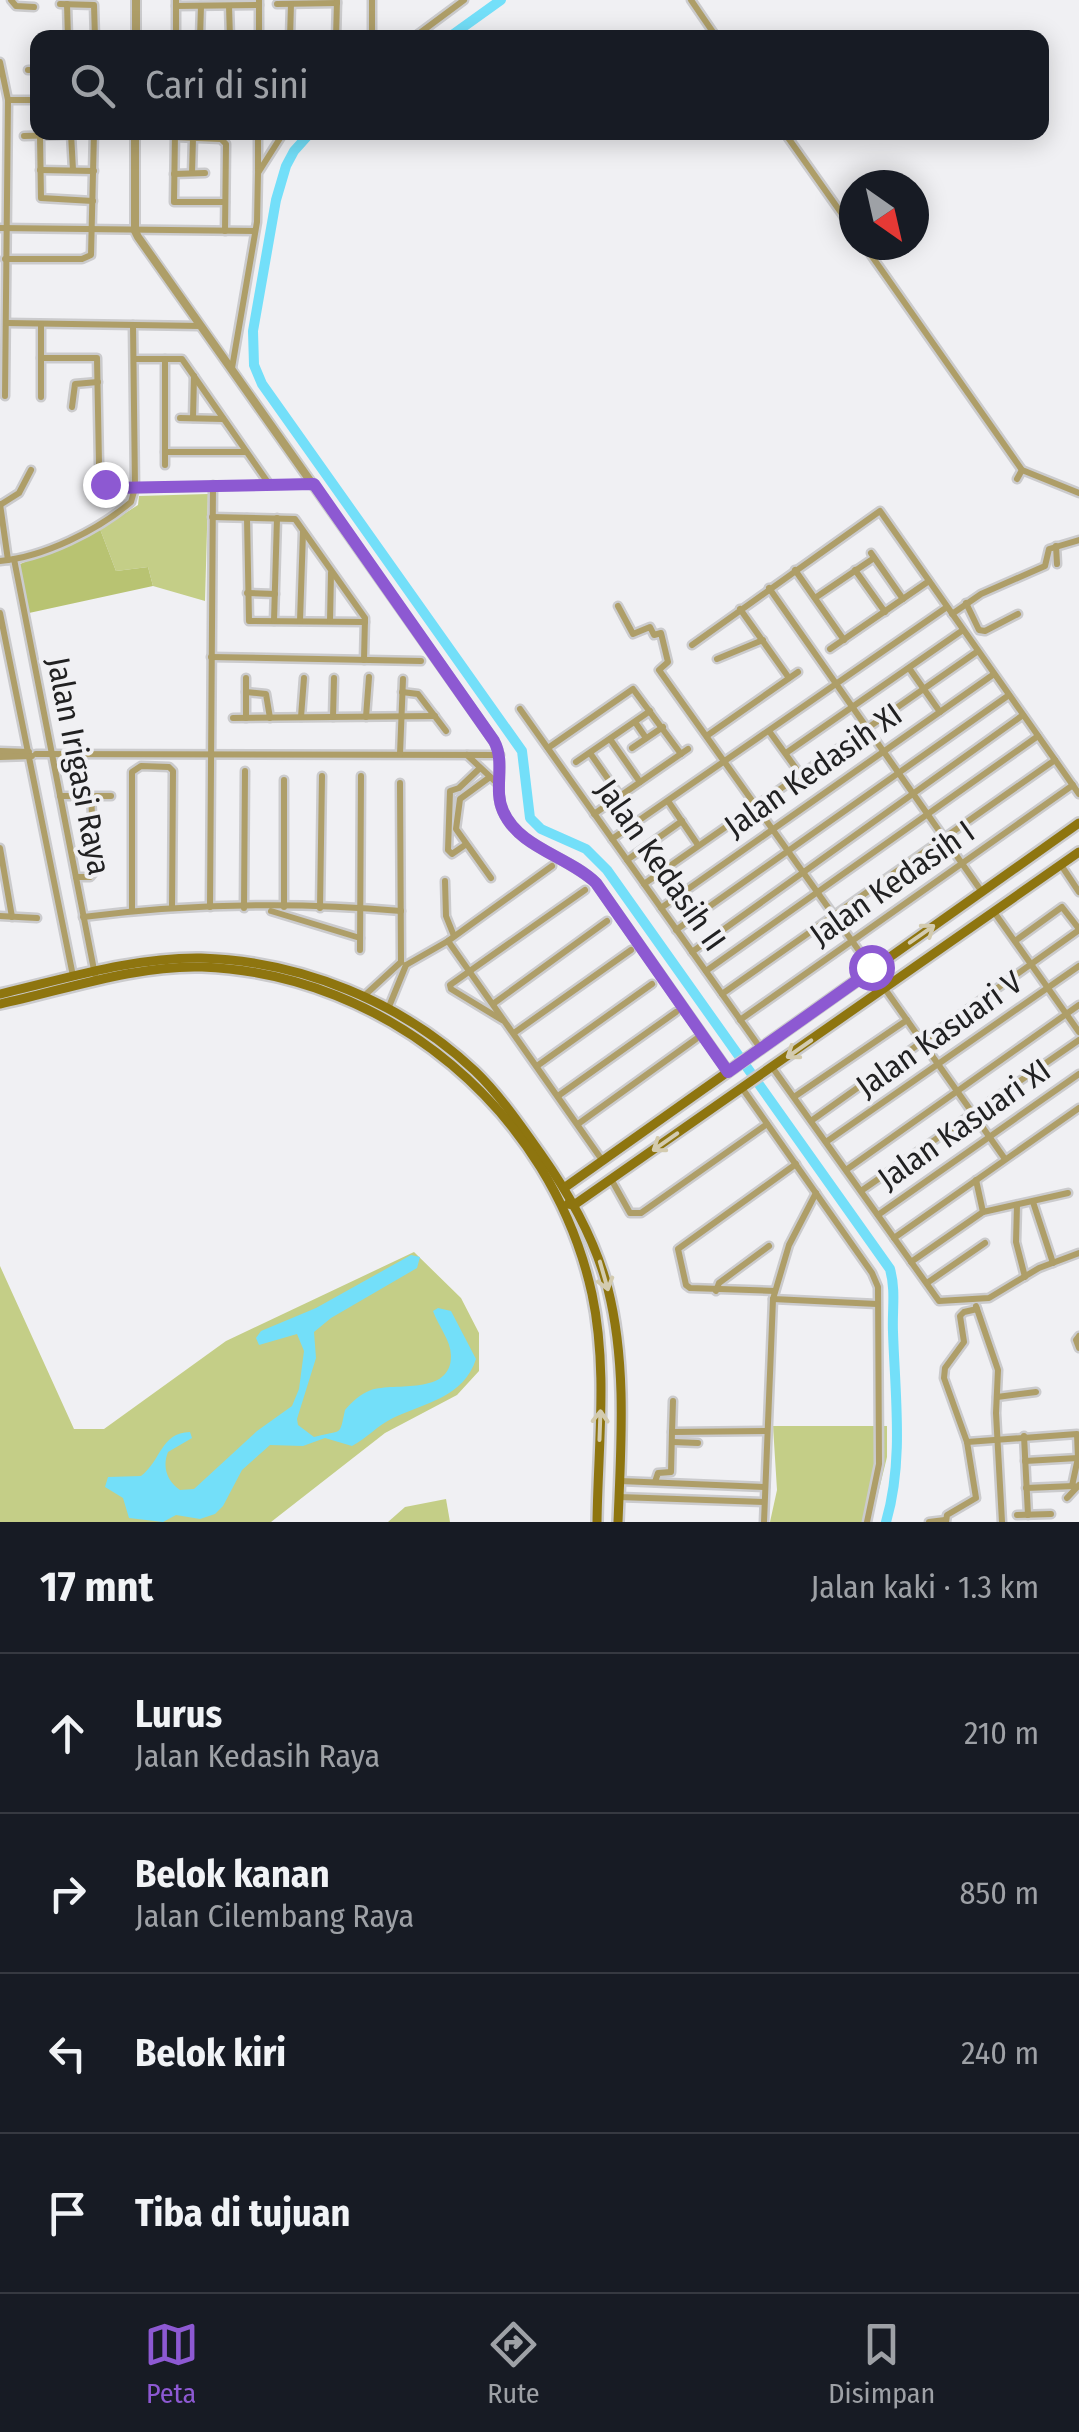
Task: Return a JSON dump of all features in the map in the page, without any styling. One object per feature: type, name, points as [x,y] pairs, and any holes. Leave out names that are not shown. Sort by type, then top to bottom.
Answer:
[{"type":"main road","points":[[558,1193],[1079,823]]},
{"type":"main road","points":[[574,1205],[1079,852]]},
{"type":"main road","points":[[0,994],[95,978],[145,962],[200,958],[263,964],[322,979],[364,996],[446,1045],[478,1074],[522,1128],[558,1193],[582,1257],[597,1320],[601,1417],[597,1522]]},
{"type":"main road","points":[[111,974],[199,967],[262,973],[351,1000],[396,1022],[443,1054],[474,1082],[558,1193],[574,1205],[598,1254],[620,1352],[618,1522]]},
{"type":"main road","points":[[0,1004],[74,982]]},
{"type":"main road","points":[[834,997],[847,1015]]},
{"type":"main road","points":[[586,1172],[587,1186],[596,1190]]},
{"type":"street","points":[[10,0],[16,6],[34,7]]},
{"type":"street","points":[[136,0],[136,30]]},
{"type":"street","points":[[372,0],[372,30]]},
{"type":"street","points":[[424,30],[464,0]]},
{"type":"street","points":[[691,0],[712,30]]},
{"type":"street","points":[[176,30],[176,3],[229,6],[259,2],[258,30]]},
{"type":"street","points":[[277,4],[337,2],[336,30]]},
{"type":"street","points":[[290,30],[291,3]]},
{"type":"street","points":[[67,30],[63,4],[95,6],[95,30]]},
{"type":"street","points":[[200,30],[201,6]]},
{"type":"street","points":[[229,6],[230,30]]},
{"type":"street","points":[[0,62],[5,102],[5,396]]},
{"type":"street","points":[[5,102],[30,100]]},
{"type":"street","points":[[24,136],[30,136]]},
{"type":"street","points":[[40,140],[40,197],[93,201]]},
{"type":"street","points":[[71,140],[73,170]]},
{"type":"street","points":[[6,259],[88,258],[92,252],[94,140]]},
{"type":"street","points":[[135,140],[135,231],[488,731],[500,755],[498,785],[503,812],[512,827],[529,841],[580,868],[596,883],[730,1070]]},
{"type":"street","points":[[175,140],[174,202],[225,202]]},
{"type":"street","points":[[192,173],[193,140]]},
{"type":"street","points":[[222,140],[226,144],[224,231]]},
{"type":"street","points":[[232,368],[255,232],[258,140]]},
{"type":"street","points":[[258,172],[279,140]]},
{"type":"street","points":[[790,140],[839,210]]},
{"type":"street","points":[[40,170],[94,171]]},
{"type":"street","points":[[174,174],[204,173]]},
{"type":"street","points":[[4,228],[255,232]]},
{"type":"street","points":[[875,260],[1022,470],[1078,490]]},
{"type":"street","points":[[4,320],[202,326]]},
{"type":"street","points":[[41,324],[41,397]]},
{"type":"street","points":[[7,560],[55,545],[131,502],[135,488],[133,325]]},
{"type":"street","points":[[41,358],[97,358],[101,477],[112,488],[314,484]]},
{"type":"street","points":[[134,359],[182,359],[270,485]]},
{"type":"street","points":[[165,359],[165,465]]},
{"type":"street","points":[[193,418],[194,376]]},
{"type":"street","points":[[72,407],[75,384],[98,382]]},
{"type":"street","points":[[180,418],[224,419]]},
{"type":"street","points":[[165,452],[247,452]]},
{"type":"street","points":[[0,505],[18,493],[31,470]]},
{"type":"street","points":[[1017,479],[1022,470]]},
{"type":"street","points":[[210,907],[212,485]]},
{"type":"street","name":"Jalan Irigasi Raya","points":[[0,505],[7,560],[52,754],[95,978]]},
{"type":"street","points":[[692,645],[880,511],[1079,794]]},
{"type":"street","points":[[212,517],[296,519],[365,622],[364,660]]},
{"type":"street","points":[[247,518],[249,621],[365,622]]},
{"type":"street","points":[[274,621],[277,518]]},
{"type":"street","points":[[300,621],[303,529]]},
{"type":"street","points":[[1048,578],[1049,549],[1079,540]]},
{"type":"street","points":[[1056,545],[1057,564]]},
{"type":"street","points":[[815,598],[872,556],[903,599]]},
{"type":"street","points":[[612,840],[950,610],[1046,565]]},
{"type":"street","points":[[330,622],[331,569]]},
{"type":"street","points":[[795,570],[844,640]]},
{"type":"street","points":[[856,570],[884,612]]},
{"type":"street","points":[[830,649],[929,581]]},
{"type":"street","points":[[768,588],[982,892]]},
{"type":"street","points":[[247,593],[275,594]]},
{"type":"street","points":[[966,604],[979,630],[985,631],[1018,614]]},
{"type":"street","points":[[618,606],[632,634],[650,628],[654,635],[660,633],[668,662],[658,670],[726,760],[872,970]]},
{"type":"street","points":[[740,609],[790,678]]},
{"type":"street","name":"Jalan Irigasi Raya","points":[[0,613],[74,982]]},
{"type":"street","points":[[786,753],[963,630]]},
{"type":"street","points":[[718,659],[764,640]]},
{"type":"street","points":[[644,884],[978,651]]},
{"type":"street","points":[[211,657],[420,661]]},
{"type":"street","points":[[909,668],[940,712]]},
{"type":"street","points":[[708,736],[798,672]]},
{"type":"street","name":"Jalan Kedasih XI","points":[[661,908],[994,674]]},
{"type":"street","points":[[366,716],[369,676]]},
{"type":"street","points":[[246,678],[246,718]]},
{"type":"street","points":[[302,717],[304,678]]},
{"type":"street","points":[[334,678],[334,717]]},
{"type":"street","points":[[400,754],[402,678]]},
{"type":"street","points":[[548,748],[633,689],[684,752],[594,814]]},
{"type":"street","points":[[246,692],[266,694],[270,718]]},
{"type":"street","points":[[402,692],[418,694],[446,732]]},
{"type":"street","points":[[676,930],[1009,695]]},
{"type":"street","name":"Jalan Kedasih II","points":[[520,709],[758,1050]]},
{"type":"street","points":[[576,762],[650,711]]},
{"type":"street","points":[[692,952],[1023,715]]},
{"type":"street","points":[[233,718],[435,716]]},
{"type":"street","points":[[635,722],[646,738]]},
{"type":"street","points":[[632,748],[663,727]]},
{"type":"street","points":[[769,730],[800,774]]},
{"type":"street","points":[[706,971],[1038,736]]},
{"type":"street","points":[[610,738],[640,782]]},
{"type":"street","points":[[590,753],[620,796]]},
{"type":"street","points":[[0,754],[500,755]]},
{"type":"street","points":[[466,755],[498,785]]},
{"type":"street","points":[[722,994],[1054,760]]},
{"type":"street","points":[[132,910],[132,772],[141,766],[172,768],[172,908]]},
{"type":"street","points":[[480,768],[461,792],[456,830],[491,878]]},
{"type":"street","points":[[244,908],[245,771]]},
{"type":"street","points":[[320,908],[322,776]]},
{"type":"street","points":[[360,950],[362,776]]},
{"type":"street","points":[[465,845],[452,854],[448,850],[450,792],[461,792],[490,776]]},
{"type":"street","points":[[284,780],[284,907]]},
{"type":"street","points":[[388,1009],[404,964],[400,783]]},
{"type":"street","name":"Jalan Kedasih I","points":[[740,1020],[1072,785]]},
{"type":"street","points":[[60,796],[111,796]]},
{"type":"street","points":[[76,878],[95,871],[91,796]]},
{"type":"street","points":[[668,801],[698,846]]},
{"type":"street","points":[[626,860],[682,821]]},
{"type":"street","points":[[0,848],[12,917]]},
{"type":"street","points":[[1060,865],[1079,892]]},
{"type":"street","points":[[364,996],[404,964],[451,938],[552,866]]},
{"type":"street","points":[[445,880],[451,938],[470,972],[581,1123],[602,1160]]},
{"type":"street","points":[[507,1024],[451,989],[452,983],[585,890]]},
{"type":"street","points":[[810,1121],[1079,930],[1062,906],[1015,941]]},
{"type":"street","points":[[83,917],[132,910],[210,907],[402,911]]},
{"type":"street","points":[[262,908],[360,938]]},
{"type":"street","points":[[994,912],[1079,1032]]},
{"type":"street","points":[[0,916],[36,918]]},
{"type":"street","points":[[493,1004],[607,922]]},
{"type":"street","points":[[514,1033],[630,950]]},
{"type":"street","name":"Jalan Kasuari V","points":[[826,1142],[1079,966]]},
{"type":"street","points":[[537,1066],[652,984]]},
{"type":"street","points":[[884,989],[1006,1160]]},
{"type":"street","points":[[846,1170],[1079,1005]]},
{"type":"street","points":[[558,1096],[676,1012]]},
{"type":"street","points":[[794,1097],[906,1020]]},
{"type":"street","points":[[581,1123],[696,1040]]},
{"type":"street","points":[[861,1191],[1079,1040]]},
{"type":"street","points":[[771,1068],[926,1283],[943,1302],[957,1298],[976,1305]]},
{"type":"street","name":"Jalan Kasuari XI","points":[[878,1215],[1079,1074]]},
{"type":"street","points":[[744,1087],[872,1273],[878,1288],[880,1464],[868,1522]]},
{"type":"street","points":[[894,1238],[1079,1108]]},
{"type":"street","points":[[611,1179],[630,1213],[642,1214],[767,1124]]},
{"type":"street","points":[[796,1164],[678,1247],[686,1285],[716,1291],[877,1304]]},
{"type":"street","points":[[976,1180],[984,1212]]},
{"type":"street","points":[[764,1522],[774,1295],[789,1245],[816,1192]]},
{"type":"street","points":[[911,1262],[984,1212],[1068,1193]]},
{"type":"street","points":[[1032,1202],[1053,1262]]},
{"type":"street","points":[[1017,1205],[1016,1242],[1025,1277]]},
{"type":"street","points":[[926,1283],[985,1243]]},
{"type":"street","points":[[716,1291],[719,1283],[770,1246]]},
{"type":"street","points":[[929,1522],[946,1521],[953,1510],[976,1498],[967,1442],[944,1378],[946,1368],[964,1342],[960,1316],[1053,1262],[1079,1253]]},
{"type":"street","points":[[976,1305],[998,1370],[996,1490],[1002,1522]]},
{"type":"street","points":[[1079,1336],[1079,1348]]},
{"type":"street","points":[[997,1397],[1036,1392]]},
{"type":"street","points":[[655,1482],[658,1473],[670,1473],[673,1401]]},
{"type":"street","points":[[672,1432],[766,1431]]},
{"type":"street","points":[[967,1442],[1077,1434],[1076,1486],[1067,1498]]},
{"type":"street","points":[[1024,1436],[1028,1515]]},
{"type":"street","points":[[673,1442],[698,1443]]},
{"type":"street","points":[[1024,1461],[1078,1458]]},
{"type":"street","points":[[620,1481],[765,1487]]},
{"type":"street","points":[[1026,1488],[1076,1486]]},
{"type":"street","points":[[619,1496],[764,1502]]},
{"type":"street","points":[[1017,1515],[1051,1514]]},
{"type":"green space","points":[[208,494],[205,601],[153,586],[148,567],[116,571],[100,529],[138,505],[139,496]]},
{"type":"green space","points":[[100,529],[116,571],[148,567],[153,586],[29,613],[18,565]]},
{"type":"green space","points":[[414,1252],[461,1298],[479,1333],[479,1371],[457,1395],[385,1433],[271,1522],[0,1522],[0,1266],[74,1429],[104,1429],[226,1341]]},
{"type":"green space","points":[[773,1426],[887,1426],[887,1457],[871,1522],[770,1522],[777,1490]]},
{"type":"green space","points":[[446,1499],[450,1522],[388,1522],[405,1507]]},
{"type":"water","points":[[411,1255],[420,1257],[417,1268],[314,1332],[316,1358],[298,1425],[314,1437],[335,1432],[340,1429],[345,1410],[367,1392],[420,1385],[442,1377],[449,1369],[451,1356],[433,1311],[438,1308],[451,1311],[476,1359],[462,1382],[442,1397],[388,1421],[352,1446],[325,1438],[303,1446],[270,1445],[242,1470],[215,1514],[200,1519],[176,1515],[163,1522],[129,1518],[123,1498],[105,1487],[108,1477],[141,1476],[167,1442],[190,1432],[192,1438],[168,1452],[166,1468],[180,1490],[194,1489],[257,1431],[292,1406],[299,1389],[304,1351],[297,1334],[259,1345],[256,1338],[261,1331],[316,1308]]},
{"type":"waterway","points":[[459,30],[501,0]]},
{"type":"waterway","points":[[304,140],[286,166],[276,200],[253,331],[254,365],[262,384],[522,751],[530,818],[541,829],[586,849],[607,870],[890,1269],[897,1452],[886,1522]]},
{"type":"route","points":[[105,484],[112,488],[135,488],[314,484],[494,741],[500,755],[500,800],[512,827],[529,841],[580,868],[596,883],[728,1072],[872,970],[871,967]]}]
